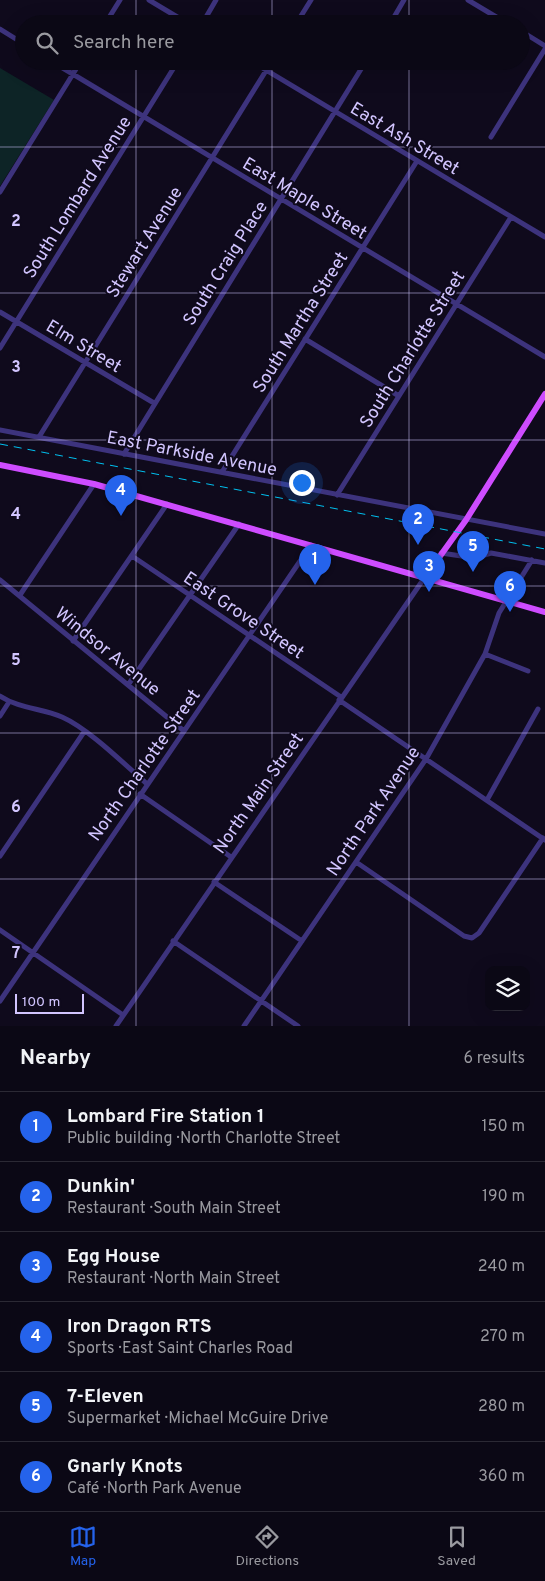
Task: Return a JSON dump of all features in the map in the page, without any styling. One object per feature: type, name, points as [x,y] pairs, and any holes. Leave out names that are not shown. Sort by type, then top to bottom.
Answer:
[{"type":"main road","points":[[425,577],[466,520],[545,394]]},
{"type":"main road","points":[[0,465],[94,484],[545,612]]},
{"type":"street","points":[[111,15],[120,0]]},
{"type":"street","points":[[149,0],[174,15]]},
{"type":"street","points":[[207,15],[216,0]]},
{"type":"street","points":[[302,15],[311,0]]},
{"type":"street","points":[[395,15],[404,0]]},
{"type":"street","points":[[468,0],[491,14]]},
{"type":"street","points":[[0,30],[15,39]]},
{"type":"street","points":[[491,137],[545,47],[530,38]]},
{"type":"street","name":"East Maple Street","points":[[65,70],[545,357]]},
{"type":"street","points":[[0,192],[76,70]]},
{"type":"street","name":"South Lombard Avenue","points":[[0,348],[172,70]]},
{"type":"street","name":"South Craig Place","points":[[124,454],[361,70]]},
{"type":"street","name":"East Ash Street","points":[[267,71],[545,237]]},
{"type":"street","name":"Stewart Avenue","points":[[39,437],[267,71]]},
{"type":"street","name":"South Martha Street","points":[[222,472],[417,161]]},
{"type":"street","name":"South Charlotte Street","points":[[337,496],[511,217]]},
{"type":"street","name":"Elm Street","points":[[0,312],[154,403]]},
{"type":"street","points":[[305,339],[398,396]]},
{"type":"street","name":"East Parkside Avenue","points":[[0,430],[337,496],[545,534]]},
{"type":"street","points":[[20,596],[94,484]]},
{"type":"street","points":[[73,641],[167,504]]},
{"type":"street","points":[[128,685],[238,524]]},
{"type":"street","name":"North Charlotte Street","points":[[0,1001],[311,545]]},
{"type":"street","points":[[441,553],[470,558],[491,553],[545,563]]},
{"type":"street","name":"East Grove Street","points":[[132,556],[544,839]]},
{"type":"street","name":"North Park Avenue","points":[[244,1026],[426,759],[485,654],[499,613],[532,560]]},
{"type":"street","name":"North Main Street","points":[[116,1026],[425,577]]},
{"type":"street","name":"Windsor Avenue","points":[[0,580],[184,731]]},
{"type":"street","points":[[485,654],[528,671]]},
{"type":"street","points":[[0,696],[9,702],[61,717],[84,732],[147,784]]},
{"type":"street","points":[[0,716],[9,702]]},
{"type":"street","points":[[487,800],[538,709]]},
{"type":"street","points":[[0,856],[84,732]]},
{"type":"street","points":[[140,794],[231,857]]},
{"type":"street","points":[[356,862],[464,936],[472,938],[478,933],[544,839]]},
{"type":"street","points":[[214,882],[302,941]]},
{"type":"street","points":[[0,930],[123,1015]]},
{"type":"street","points":[[173,941],[298,1026]]},
{"type":"green space","points":[[0,68],[54,100],[0,186]]},
{"type":"railway","points":[[0,444],[545,549]]},
{"type":"place","name":"Iron Dragon RTS","points":[[121,516]]},
{"type":"place","name":"Dunkin'","points":[[418,545]]},
{"type":"place","name":"7-Eleven","points":[[473,572]]},
{"type":"place","name":"Lombard Fire Station 1","points":[[315,585]]},
{"type":"place","name":"Egg House","points":[[429,592]]},
{"type":"place","name":"Gnarly Knots","points":[[510,612]]}]
